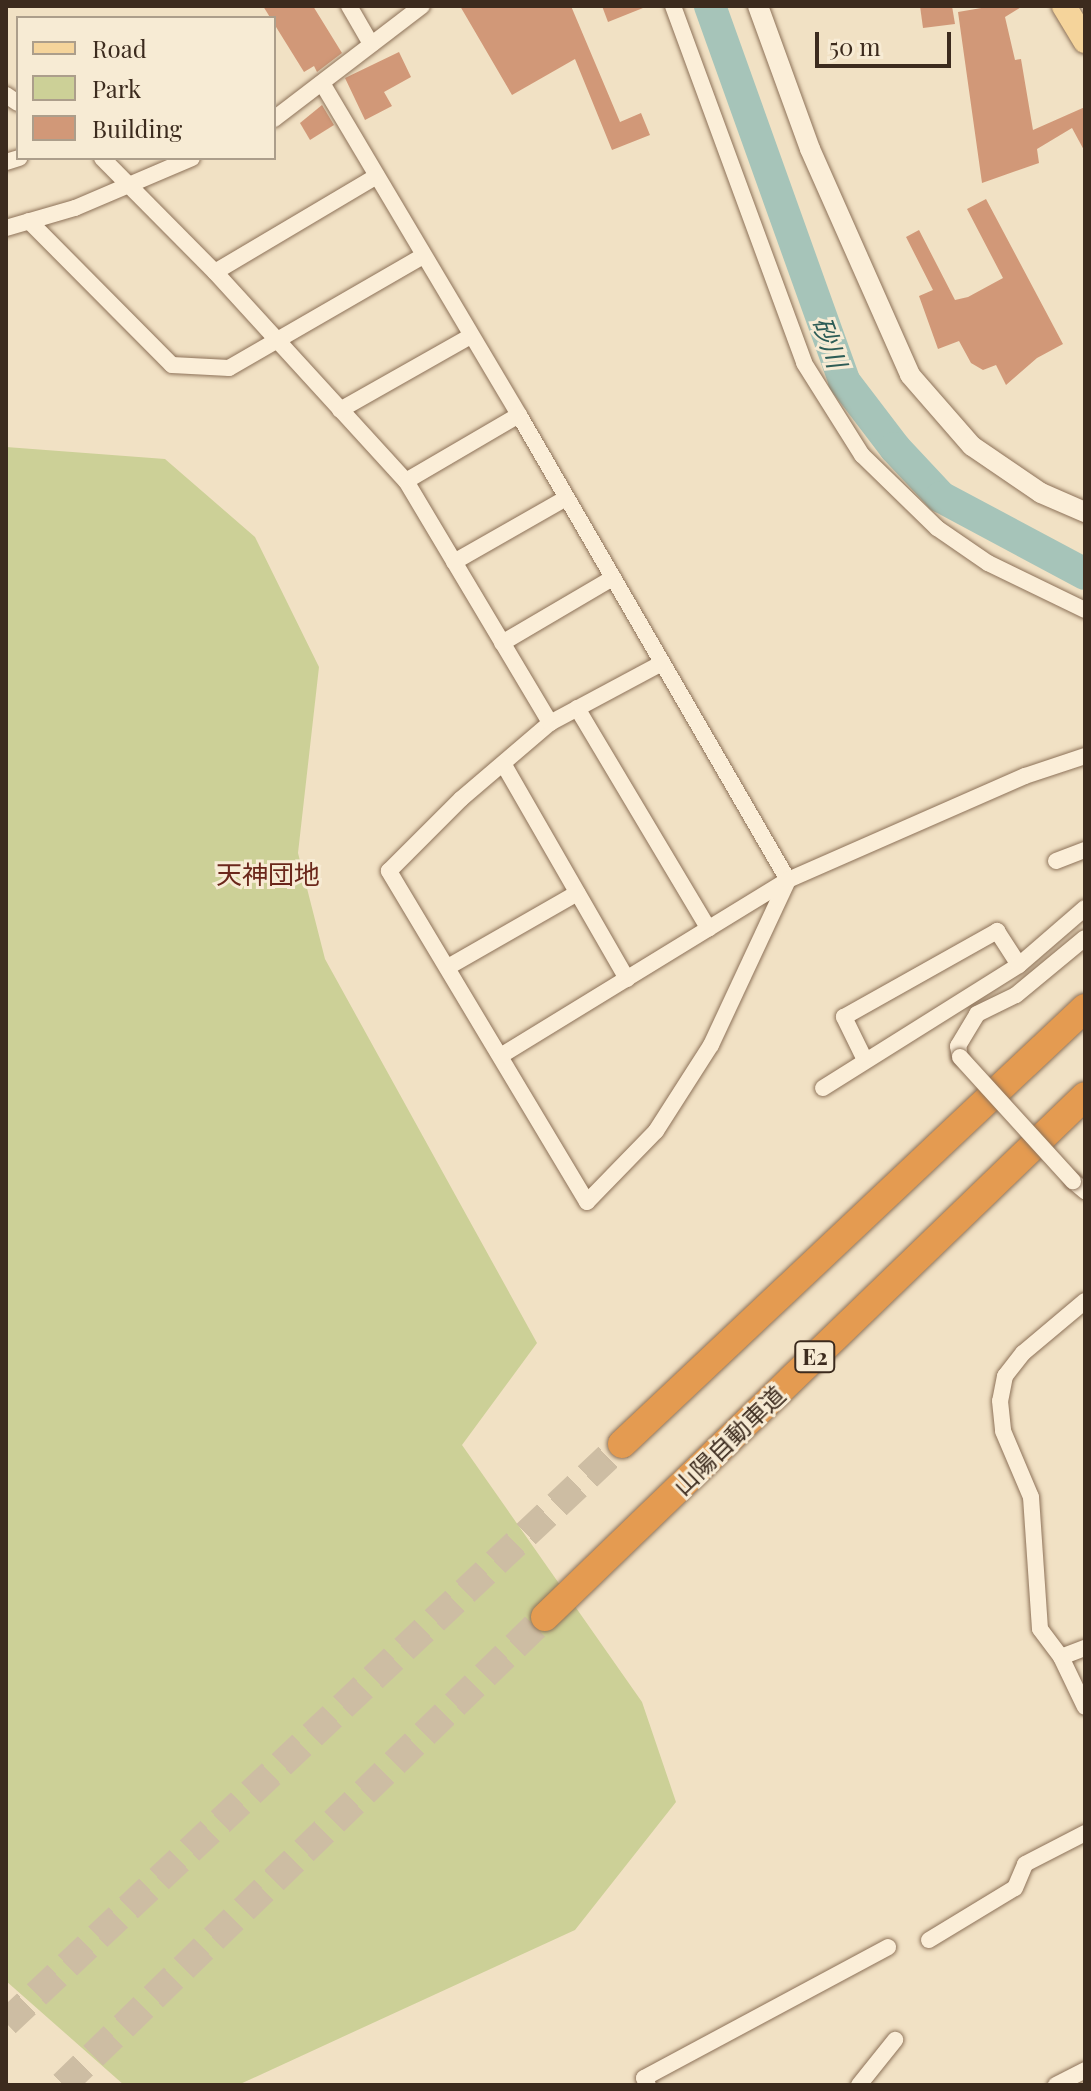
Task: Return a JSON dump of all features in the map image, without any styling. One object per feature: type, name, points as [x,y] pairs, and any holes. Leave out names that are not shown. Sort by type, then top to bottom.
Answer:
[{"type":"highway","points":[[622,1444],[1085,1008]]},
{"type":"highway","name":"山陽自動車道","points":[[545,1617],[1085,1096]]},
{"type":"main road","points":[[1064,6],[1085,41]]},
{"type":"street","points":[[349,6],[371,44]]},
{"type":"street","points":[[276,118],[422,6]]},
{"type":"street","points":[[673,6],[804,363],[862,455],[937,528],[988,563],[1085,610]]},
{"type":"street","points":[[758,6],[810,149],[910,375],[972,446],[1041,493],[1085,512]]},
{"type":"street","points":[[322,83],[519,415],[788,880]]},
{"type":"street","points":[[104,160],[131,183],[215,272],[406,481],[550,723]]},
{"type":"street","points":[[6,228],[187,160]]},
{"type":"street","points":[[215,272],[377,176]]},
{"type":"street","points":[[29,221],[172,365],[229,368],[279,342],[423,256]]},
{"type":"street","points":[[340,410],[471,336]]},
{"type":"street","points":[[406,481],[519,415]]},
{"type":"street","points":[[454,562],[566,498]]},
{"type":"street","points":[[502,643],[613,578]]},
{"type":"street","points":[[662,663],[550,723],[389,871],[502,1055],[587,1202],[656,1131],[711,1045],[788,880]]},
{"type":"street","points":[[577,708],[709,929]]},
{"type":"street","points":[[502,1055],[788,880],[1025,776],[1085,756]]},
{"type":"street","points":[[504,765],[627,979]]},
{"type":"street","points":[[1056,861],[1085,850]]},
{"type":"street","points":[[448,967],[577,893]]},
{"type":"street","points":[[823,1088],[864,1058],[1019,965],[1085,908]]},
{"type":"street","points":[[864,1058],[844,1017],[997,931],[1019,965]]},
{"type":"street","points":[[1079,1186],[960,1057],[958,1046],[977,1014],[1016,995],[1085,938]]},
{"type":"street","points":[[1085,1301],[1023,1353],[1005,1376],[1000,1401],[1003,1431],[1031,1497],[1040,1629],[1061,1657],[1085,1707]]},
{"type":"street","points":[[1061,1657],[1085,1648]]},
{"type":"street","points":[[929,1940],[1015,1888],[1025,1864],[1085,1833]]},
{"type":"street","points":[[648,2085],[644,2078],[888,1947]]},
{"type":"street","points":[[859,2085],[895,2040]]},
{"type":"street","points":[[1056,2085],[1085,2070]]},
{"type":"green space","points":[[6,447],[165,459],[255,537],[319,667],[298,853],[325,959],[537,1343],[462,1445],[642,1702],[676,1802],[575,1930],[238,2085],[124,2085],[6,1981]]},
{"type":"building","points":[[263,6],[313,6],[342,53],[317,72],[314,66],[304,72],[276,27],[276,16],[269,16]]},
{"type":"building","points":[[460,6],[571,6],[620,122],[641,113],[650,135],[612,150],[575,59],[512,95]]},
{"type":"building","points":[[602,6],[648,6],[608,22]]},
{"type":"building","points":[[920,6],[952,6],[955,24],[923,28]]},
{"type":"building","points":[[993,6],[1023,6],[1005,17],[1015,60],[1021,59],[1033,130],[1085,107],[1085,152],[1072,128],[1037,149],[1039,163],[982,183],[958,12]]},
{"type":"building","points":[[399,52],[411,77],[384,92],[392,106],[365,120],[345,78]]},
{"type":"building","points":[[322,105],[334,125],[310,140],[300,123]]},
{"type":"building","points":[[986,199],[1063,344],[1037,358],[1006,385],[996,365],[983,370],[971,363],[959,341],[938,349],[919,296],[933,290],[906,237],[919,230],[955,300],[968,297],[1003,278],[967,209]]},
{"type":"waterway","name":"砂川","points":[[710,6],[844,381],[895,448],[941,497],[1085,574]]},
{"type":"tunnel","points":[[6,2023],[622,1444]]},
{"type":"tunnel","points":[[63,2085],[545,1617]]},
{"type":"district","name":"天神団地","points":[[268,874]]}]
